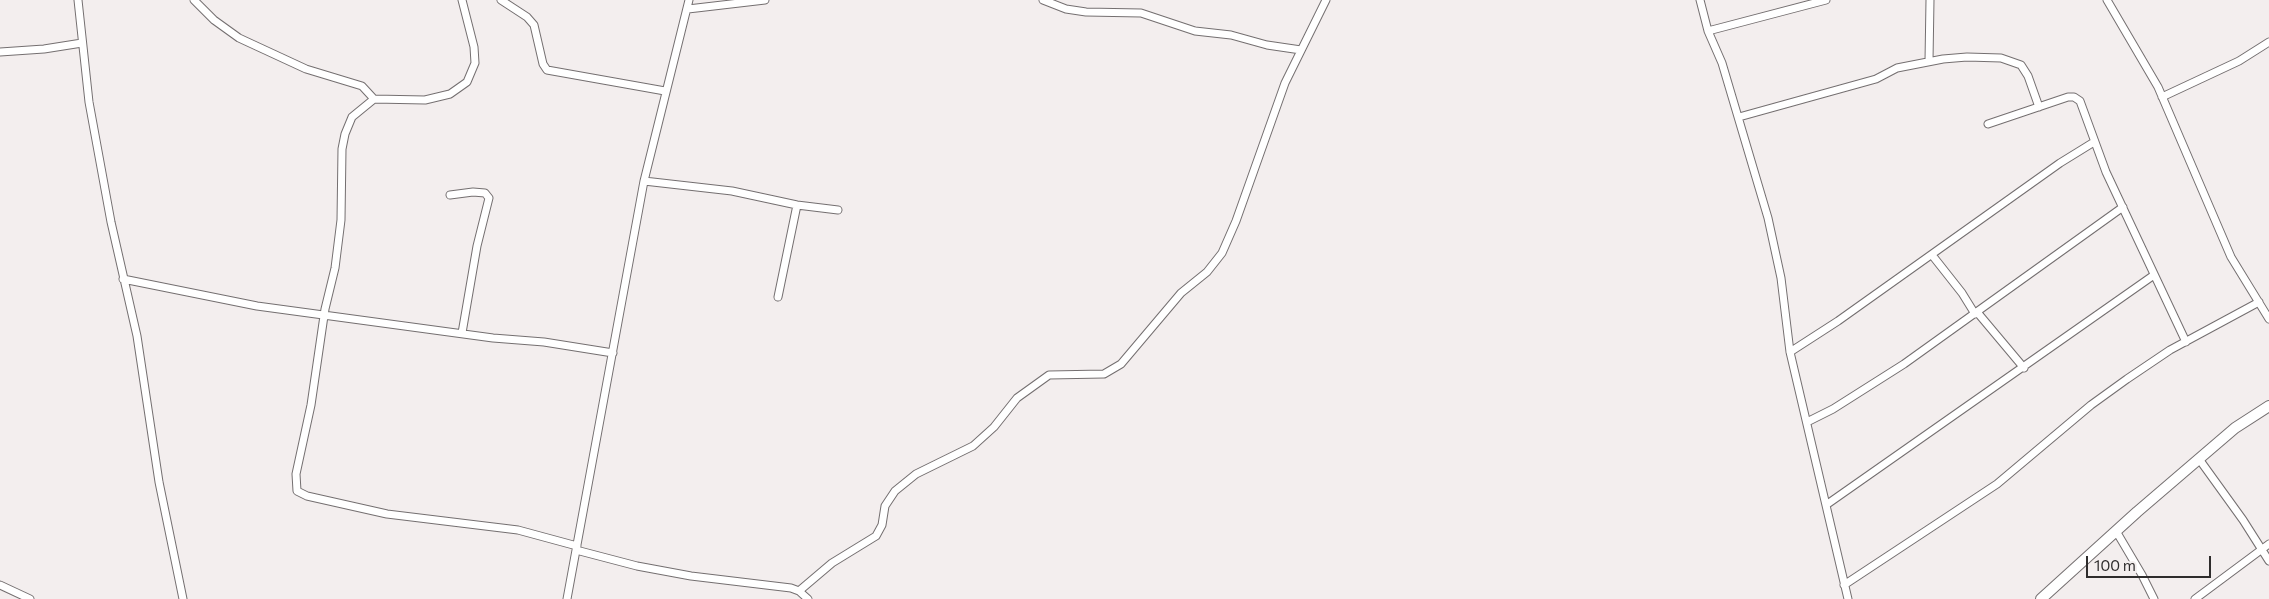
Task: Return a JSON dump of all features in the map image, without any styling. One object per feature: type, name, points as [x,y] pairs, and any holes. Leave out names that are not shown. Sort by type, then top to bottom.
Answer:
[{"type":"main road","points":[[2042,599],[2116,531],[2235,428],[2269,406]]},
{"type":"street","points":[[78,0],[89,102],[123,280],[137,336],[159,482],[183,599]]},
{"type":"street","points":[[194,0],[214,20],[239,38],[306,69],[362,86],[374,99]]},
{"type":"street","points":[[462,0],[474,47],[475,63],[467,82],[450,94],[425,100],[374,99],[352,116],[345,134],[342,149],[341,220],[335,268],[324,314],[310,405],[296,474],[297,490],[301,494],[417,520],[518,530],[637,566],[799,591],[808,599]]},
{"type":"street","points":[[501,0],[527,17],[534,25],[547,70],[665,91]]},
{"type":"street","points":[[567,599],[644,181],[689,0]]},
{"type":"street","points":[[688,8],[765,0]]},
{"type":"street","points":[[1043,0],[1066,8],[1086,12],[1141,13],[1195,31],[1231,35],[1267,45],[1301,50]]},
{"type":"street","points":[[799,591],[832,564],[876,536],[882,525],[885,506],[895,491],[916,474],[974,446],[994,427],[1017,398],[1049,375],[1104,374],[1121,364],[1132,354],[1181,293],[1207,272],[1222,253],[1250,184],[1269,123],[1301,50],[1326,0]]},
{"type":"street","points":[[1700,0],[1708,31],[1722,63],[1739,117],[1774,242],[1781,278],[1790,352],[1848,599]]},
{"type":"street","points":[[1708,31],[1826,0]]},
{"type":"street","points":[[1929,62],[1930,0]]},
{"type":"street","points":[[2107,0],[2162,98],[2231,258],[2269,319]]},
{"type":"street","points":[[2162,98],[2239,61],[2269,42]]},
{"type":"street","points":[[0,52],[44,49],[82,43]]},
{"type":"street","points":[[1739,117],[1876,79],[1897,68],[1929,62],[1985,57],[2013,61],[2025,70],[2039,107]]},
{"type":"street","points":[[1988,124],[2068,97],[2074,97],[2080,101],[2094,142],[2186,342]]},
{"type":"street","points":[[1790,352],[1932,255],[2060,163],[2094,142]]},
{"type":"street","points":[[644,181],[732,190],[797,205],[838,210]]},
{"type":"street","points":[[450,195],[473,192],[485,193],[489,198],[477,246],[462,333]]},
{"type":"street","points":[[778,297],[797,205]]},
{"type":"street","points":[[1807,422],[1833,409],[1904,364],[2123,207]]},
{"type":"street","points":[[1932,255],[1976,313],[2024,368]]},
{"type":"street","points":[[1826,505],[2024,368],[2154,275]]},
{"type":"street","points":[[123,280],[257,306],[613,353]]},
{"type":"street","points":[[1844,585],[1974,500],[2071,424],[2091,405],[2186,342],[2259,302]]},
{"type":"street","points":[[2199,459],[2262,549],[2269,562]]},
{"type":"street","points":[[2116,531],[2154,599]]},
{"type":"street","points":[[2195,599],[2269,544]]},
{"type":"street","points":[[0,586],[30,599]]}]
